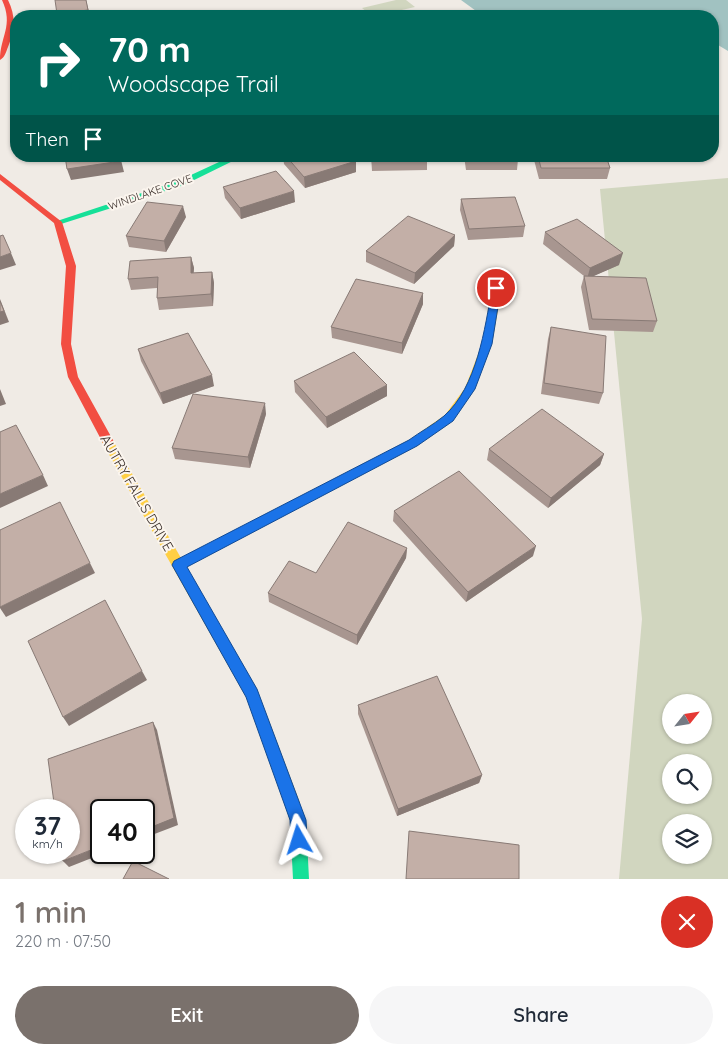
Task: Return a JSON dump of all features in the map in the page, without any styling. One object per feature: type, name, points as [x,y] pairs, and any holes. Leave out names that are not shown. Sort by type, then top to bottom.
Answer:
[{"type":"street","points":[[0,58],[10,37]]},
{"type":"street","name":"WINDLAKE COVE","points":[[58,222],[181,183],[227,162]]},
{"type":"street","points":[[0,176],[58,222]]},
{"type":"street","name":"AUTRY FALLS DRIVE","points":[[58,222],[71,266],[66,344],[73,377],[112,450],[252,694],[298,820],[300,879]]},
{"type":"street","points":[[179,565],[413,443],[449,418],[470,389],[487,344],[496,288]]},
{"type":"green space","points":[[396,0],[406,0],[415,7],[402,10],[364,10],[362,8]]},
{"type":"green space","points":[[728,178],[728,879],[619,879],[642,619],[600,189]]},
{"type":"water","points":[[461,0],[728,0],[728,51],[719,46],[719,10],[475,10]]},
{"type":"building","points":[[55,0],[86,0],[88,10],[56,10]]},
{"type":"building","points":[[66,162],[114,162],[67,169]]},
{"type":"building","points":[[291,162],[353,162],[304,177]]},
{"type":"building","points":[[540,162],[608,162],[610,168],[541,168]]},
{"type":"building","points":[[276,171],[294,191],[240,208],[223,187]]},
{"type":"building","points":[[515,197],[525,226],[469,229],[461,199]]},
{"type":"building","points":[[147,202],[183,206],[164,241],[126,236]]},
{"type":"building","points":[[408,216],[455,235],[415,273],[366,251]]},
{"type":"building","points":[[577,219],[623,253],[590,268],[545,232]]},
{"type":"building","points":[[3,235],[11,253],[0,257],[0,236]]},
{"type":"building","points":[[191,257],[191,273],[212,272],[211,294],[157,298],[158,277],[128,279],[130,261]]},
{"type":"building","points":[[584,276],[646,278],[657,321],[592,319]]},
{"type":"building","points":[[356,279],[423,293],[402,343],[331,327]]},
{"type":"building","points":[[0,301],[4,311],[0,312]]},
{"type":"building","points":[[551,327],[606,336],[603,393],[544,383]]},
{"type":"building","points":[[188,333],[212,375],[160,393],[138,349]]},
{"type":"building","points":[[354,352],[387,385],[326,417],[294,381]]},
{"type":"building","points":[[193,394],[265,403],[248,457],[172,448]]},
{"type":"building","points":[[542,409],[604,454],[551,498],[489,449]]},
{"type":"building","points":[[16,425],[43,475],[0,494],[0,432]]},
{"type":"building","points":[[459,471],[536,546],[468,592],[394,511]]},
{"type":"building","points":[[60,502],[90,563],[0,607],[0,530]]},
{"type":"building","points":[[348,522],[407,548],[357,635],[268,593],[289,561],[316,573]]},
{"type":"building","points":[[105,600],[142,671],[63,717],[28,641]]},
{"type":"building","points":[[437,676],[482,775],[398,809],[358,705]]},
{"type":"building","points":[[153,722],[174,818],[155,826],[155,799],[90,799],[90,850],[80,854],[80,799],[53,799],[48,759]]},
{"type":"building","points":[[409,831],[519,845],[519,879],[406,879]]},
{"type":"building","points":[[131,864],[139,864],[169,879],[123,879]]},
{"type":"traffic: fast","points":[[58,222],[181,183],[226,162]]},
{"type":"traffic: fast","points":[[292,803],[298,820],[301,879]]},
{"type":"traffic: slow","points":[[179,565],[413,443],[449,418],[470,389],[487,344],[497,288]]},
{"type":"traffic: slow","points":[[108,442],[252,694],[292,803]]},
{"type":"traffic: jam","points":[[5,0],[10,12]]},
{"type":"traffic: jam","points":[[0,58],[10,29]]},
{"type":"traffic: jam","points":[[0,176],[58,222],[71,266],[66,344],[73,377],[108,442]]},
{"type":"route","points":[[299,840],[298,820],[252,694],[179,565],[413,443],[449,418],[470,389],[487,344],[496,288]]}]
